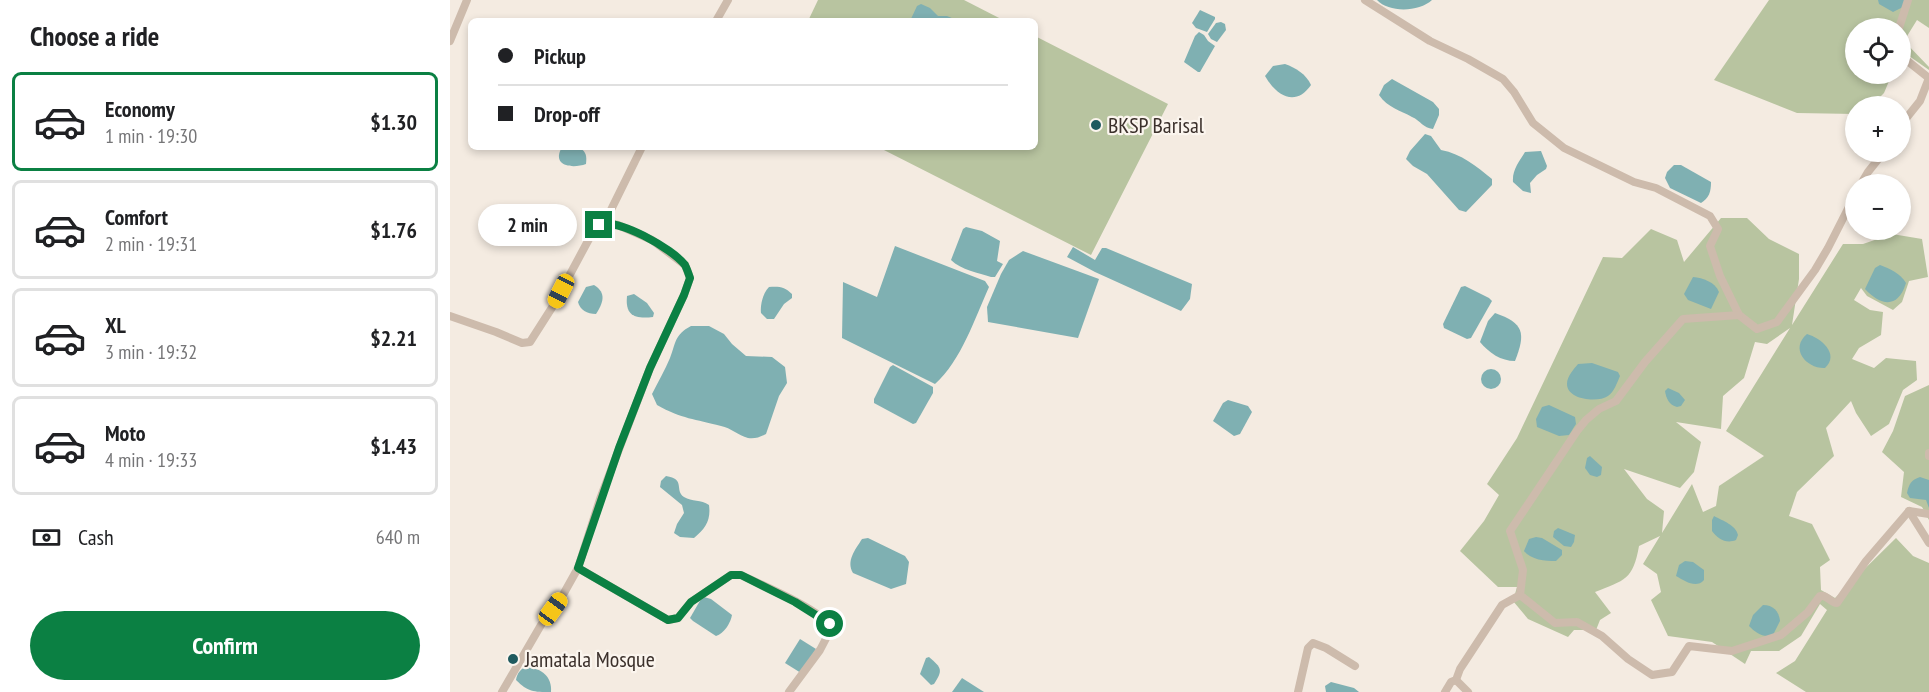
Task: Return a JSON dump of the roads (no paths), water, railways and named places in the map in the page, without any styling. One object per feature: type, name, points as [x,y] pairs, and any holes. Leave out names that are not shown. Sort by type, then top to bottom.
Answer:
[{"type":"street","points":[[450,41],[467,0]]},
{"type":"street","points":[[718,18],[728,0]]},
{"type":"street","points":[[1365,0],[1430,41],[1503,79],[1533,123],[1564,148],[1634,182],[1656,188],[1710,216],[1718,229],[1710,246],[1720,276],[1739,315],[1757,329],[1777,322],[1824,255],[1845,215]]},
{"type":"street","points":[[1902,18],[1908,0]]},
{"type":"street","points":[[1911,64],[1929,78],[1920,101],[1911,112]]},
{"type":"street","points":[[450,316],[522,343],[530,342],[554,306],[589,239],[599,225],[605,222],[641,150]]},
{"type":"street","points":[[1867,174],[1876,162]]},
{"type":"street","points":[[506,690],[541,625],[564,593],[578,568],[619,448],[650,368],[690,278],[685,265],[652,240],[618,225],[605,222]]},
{"type":"street","points":[[1520,595],[1523,570],[1510,531],[1577,431],[1599,409],[1616,401],[1645,362],[1683,319],[1739,315]]},
{"type":"street","points":[[1520,595],[1554,623],[1577,622],[1602,636],[1628,659],[1652,675],[1672,672],[1689,646],[1732,651],[1781,635],[1808,612],[1820,596],[1825,596],[1837,603],[1866,561],[1909,511]]},
{"type":"street","points":[[1909,511],[1929,514]]},
{"type":"street","points":[[1909,511],[1929,543]]},
{"type":"street","points":[[578,568],[668,620],[678,618],[698,597],[731,575],[741,575],[795,602],[832,627],[809,667],[789,692]]},
{"type":"street","points":[[1445,692],[1451,682],[1456,680],[1460,669],[1502,605],[1520,595]]},
{"type":"street","points":[[1298,692],[1308,648],[1313,644],[1326,648],[1355,666]]},
{"type":"street","points":[[1456,680],[1468,692]]},
{"type":"water","points":[[1377,0],[1432,0],[1412,9],[1396,9]]},
{"type":"water","points":[[1878,0],[1905,0],[1903,7],[1893,12],[1879,4]]},
{"type":"water","points":[[921,4],[930,8],[938,16],[952,18],[911,18],[917,6]]},
{"type":"water","points":[[1200,10],[1215,17],[1207,32],[1196,28],[1192,23]]},
{"type":"water","points":[[1216,23],[1225,24],[1226,30],[1217,42],[1208,34]]},
{"type":"water","points":[[1199,32],[1215,46],[1198,72],[1184,62]]},
{"type":"water","points":[[1285,64],[1300,72],[1311,85],[1299,96],[1292,97],[1280,93],[1265,76],[1273,66]]},
{"type":"water","points":[[1392,79],[1433,102],[1439,109],[1433,129],[1390,106],[1379,95],[1384,85]]},
{"type":"water","points":[[1425,134],[1431,136],[1441,150],[1462,158],[1492,179],[1492,185],[1466,212],[1459,210],[1427,174],[1406,159]]},
{"type":"water","points":[[560,150],[582,150],[585,154],[586,164],[569,166],[561,162]]},
{"type":"water","points":[[1541,151],[1546,169],[1530,183],[1531,193],[1523,191],[1513,182],[1516,166],[1525,152]]},
{"type":"water","points":[[1674,165],[1681,165],[1711,182],[1711,189],[1704,201],[1701,203],[1670,188],[1665,178]]},
{"type":"water","points":[[966,227],[982,231],[1000,241],[997,261],[1003,264],[995,277],[965,269],[951,260],[963,229]]},
{"type":"water","points":[[895,246],[985,281],[989,287],[960,351],[935,384],[842,338],[843,282],[877,297]]},
{"type":"water","points":[[1073,247],[1095,260],[1102,248],[1106,248],[1192,284],[1190,299],[1181,311],[1067,257]]},
{"type":"water","points":[[1023,251],[1099,279],[1078,338],[988,322],[987,307],[1001,274],[1009,260]]},
{"type":"water","points":[[1880,265],[1898,274],[1906,283],[1903,291],[1894,301],[1877,299],[1865,289],[1875,268]]},
{"type":"water","points":[[1693,277],[1708,281],[1719,292],[1711,309],[1688,300],[1684,294]]},
{"type":"water","points":[[594,285],[602,295],[596,314],[584,311],[578,302],[586,287]]},
{"type":"water","points":[[1465,286],[1492,301],[1471,338],[1467,339],[1444,328],[1443,324],[1461,287]]},
{"type":"water","points":[[769,287],[782,288],[792,294],[792,298],[784,304],[774,319],[767,319],[761,313],[762,299]]},
{"type":"water","points":[[634,294],[647,303],[654,313],[653,317],[632,315],[628,308],[627,296]]},
{"type":"water","points":[[1495,313],[1512,321],[1520,330],[1521,343],[1515,361],[1496,356],[1480,342],[1488,321]]},
{"type":"water","points":[[691,326],[709,326],[724,334],[746,356],[772,357],[785,367],[787,383],[779,396],[766,434],[748,438],[725,427],[681,416],[657,405],[652,394],[676,340]]},
{"type":"water","points":[[1807,334],[1818,339],[1830,352],[1829,363],[1825,368],[1812,365],[1802,357],[1800,346]]},
{"type":"water","points":[[1592,363],[1618,372],[1620,376],[1608,396],[1597,399],[1577,397],[1568,389],[1568,378],[1578,364]]},
{"type":"water","points":[[893,365],[933,387],[933,393],[916,423],[913,424],[874,403]]},
{"type":"water","points":[[1487,369],[1495,369],[1501,375],[1501,383],[1495,389],[1487,389],[1481,383],[1481,375]]},
{"type":"water","points":[[1668,388],[1679,393],[1685,400],[1681,406],[1674,406],[1668,401],[1665,391]]},
{"type":"water","points":[[1228,400],[1248,406],[1252,412],[1240,434],[1234,436],[1213,421],[1223,403]]},
{"type":"water","points":[[1549,405],[1575,417],[1576,424],[1569,435],[1559,436],[1537,427],[1536,419],[1542,407]]},
{"type":"water","points":[[1590,456],[1602,467],[1601,475],[1597,477],[1590,475],[1585,468],[1587,458]]},
{"type":"water","points":[[666,476],[678,482],[684,497],[709,505],[707,523],[694,538],[680,537],[674,533],[684,513],[682,505],[660,487],[661,481]]},
{"type":"water","points":[[1920,477],[1929,480],[1929,508],[1926,500],[1910,498],[1907,493],[1914,479]]},
{"type":"water","points":[[1714,516],[1735,529],[1738,535],[1736,540],[1726,541],[1714,534],[1712,520]]},
{"type":"water","points":[[1558,528],[1575,535],[1571,547],[1564,546],[1553,537],[1554,531]]},
{"type":"water","points":[[1536,537],[1562,550],[1562,555],[1556,561],[1552,561],[1538,559],[1527,554],[1524,551],[1529,539]]},
{"type":"water","points":[[868,538],[905,556],[909,562],[906,584],[891,589],[853,573],[850,564],[852,556],[862,539]]},
{"type":"water","points":[[1685,561],[1693,562],[1704,570],[1704,580],[1701,583],[1694,584],[1676,576],[1679,565]]},
{"type":"water","points":[[704,597],[711,599],[732,615],[727,627],[716,636],[690,618]]},
{"type":"water","points":[[1763,605],[1773,607],[1779,617],[1780,621],[1773,635],[1760,634],[1749,626],[1753,615]]},
{"type":"water","points":[[800,639],[816,649],[801,673],[785,663]]},
{"type":"water","points":[[929,657],[940,669],[937,679],[931,685],[920,674],[926,658]]},
{"type":"water","points":[[528,666],[545,674],[550,682],[551,692],[531,690],[516,680],[520,671]]},
{"type":"water","points":[[962,678],[984,692],[952,692]]},
{"type":"water","points":[[1331,682],[1354,688],[1359,692],[1326,692],[1325,686]]},
{"type":"place","name":"BKSP Barisal","points":[[1096,125]]},
{"type":"place","name":"Jamatala Mosque","points":[[513,659]]}]
